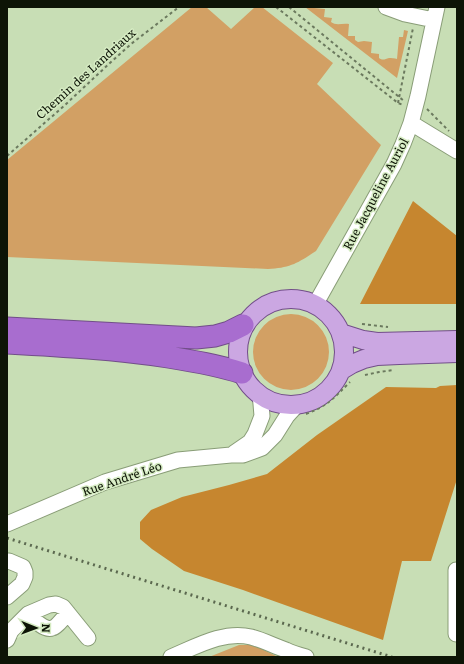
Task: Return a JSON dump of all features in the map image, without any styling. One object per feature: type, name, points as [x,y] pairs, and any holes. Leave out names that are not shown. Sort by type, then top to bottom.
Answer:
[{"type":"highway","points":[[7,328],[196,338],[215,336],[229,332],[243,325]]},
{"type":"highway","points":[[7,343],[144,353],[207,364],[242,373]]},
{"type":"main road","points":[[347,375],[342,333],[333,319],[315,305],[299,300],[282,299],[265,305],[250,316],[243,325],[238,348],[242,373],[246,380],[260,395],[273,402],[302,409],[326,395],[336,382],[347,375],[352,364],[364,359],[377,356],[457,353]]},
{"type":"main road","points":[[342,333],[363,340],[377,342],[457,340]]},
{"type":"street","points":[[386,7],[415,16],[435,14]]},
{"type":"street","name":"Rue Jacqueline Auriol","points":[[315,305],[394,164],[403,144],[411,123],[410,105],[435,14]]},
{"type":"street","points":[[411,123],[457,151]]},
{"type":"street","name":"Rue André Léo","points":[[231,455],[250,442],[255,434],[262,416],[260,395]]},
{"type":"street","name":"Rue André Léo","points":[[12,522],[105,482],[178,460],[243,455],[262,448],[275,435],[286,416],[302,409]]},
{"type":"street","points":[[7,561],[9,560],[23,567],[25,572],[25,577],[22,584],[8,594]]},
{"type":"street","points":[[456,634],[457,570]]},
{"type":"street","points":[[7,640],[11,631],[28,614],[49,605],[56,604],[63,607],[88,638]]},
{"type":"street","points":[[28,614],[45,628],[50,629],[53,628],[68,613]]},
{"type":"street","points":[[171,657],[204,643],[221,638],[249,636],[263,640],[286,651],[306,657]]},
{"type":"path","name":"Chemin des Landriaux","points":[[7,156],[66,105],[126,48],[179,7]]},
{"type":"path","points":[[276,7],[398,103],[428,109],[452,133]]},
{"type":"path","points":[[289,7],[410,105]]},
{"type":"path","points":[[398,103],[415,16]]},
{"type":"path","points":[[357,323],[395,328]]},
{"type":"path","points":[[359,377],[366,374],[400,370]]},
{"type":"path","points":[[302,409],[317,410],[329,403],[336,397],[347,375]]},
{"type":"shaded area","points":[[192,7],[206,7],[231,29],[255,7],[262,7],[333,63],[317,84],[381,145],[316,251],[294,264],[268,269],[7,257],[7,160]]},
{"type":"shaded area","points":[[305,7],[325,9],[324,17],[332,18],[331,22],[337,24],[349,24],[348,36],[355,36],[355,40],[358,42],[372,42],[371,53],[379,54],[379,58],[384,60],[389,58],[397,59],[399,37],[403,37],[404,30],[408,31],[397,78]]},
{"type":"shaded area","points":[[413,201],[457,236],[457,304],[360,304]]},
{"type":"shaded area","points":[[284,314],[298,314],[312,320],[323,331],[329,345],[329,359],[326,367],[318,379],[312,384],[298,390],[284,390],[270,384],[259,373],[253,359],[253,345],[259,331],[270,320]]},
{"type":"shaded area","points":[[457,385],[457,479],[431,561],[402,561],[383,640],[243,590],[184,571],[140,539],[140,522],[151,510],[182,497],[267,474],[317,435],[386,387],[436,388],[440,386]]},
{"type":"shaded area","points":[[239,645],[254,645],[278,657],[209,657]]},
{"type":"railway","points":[[7,538],[392,657]]}]
